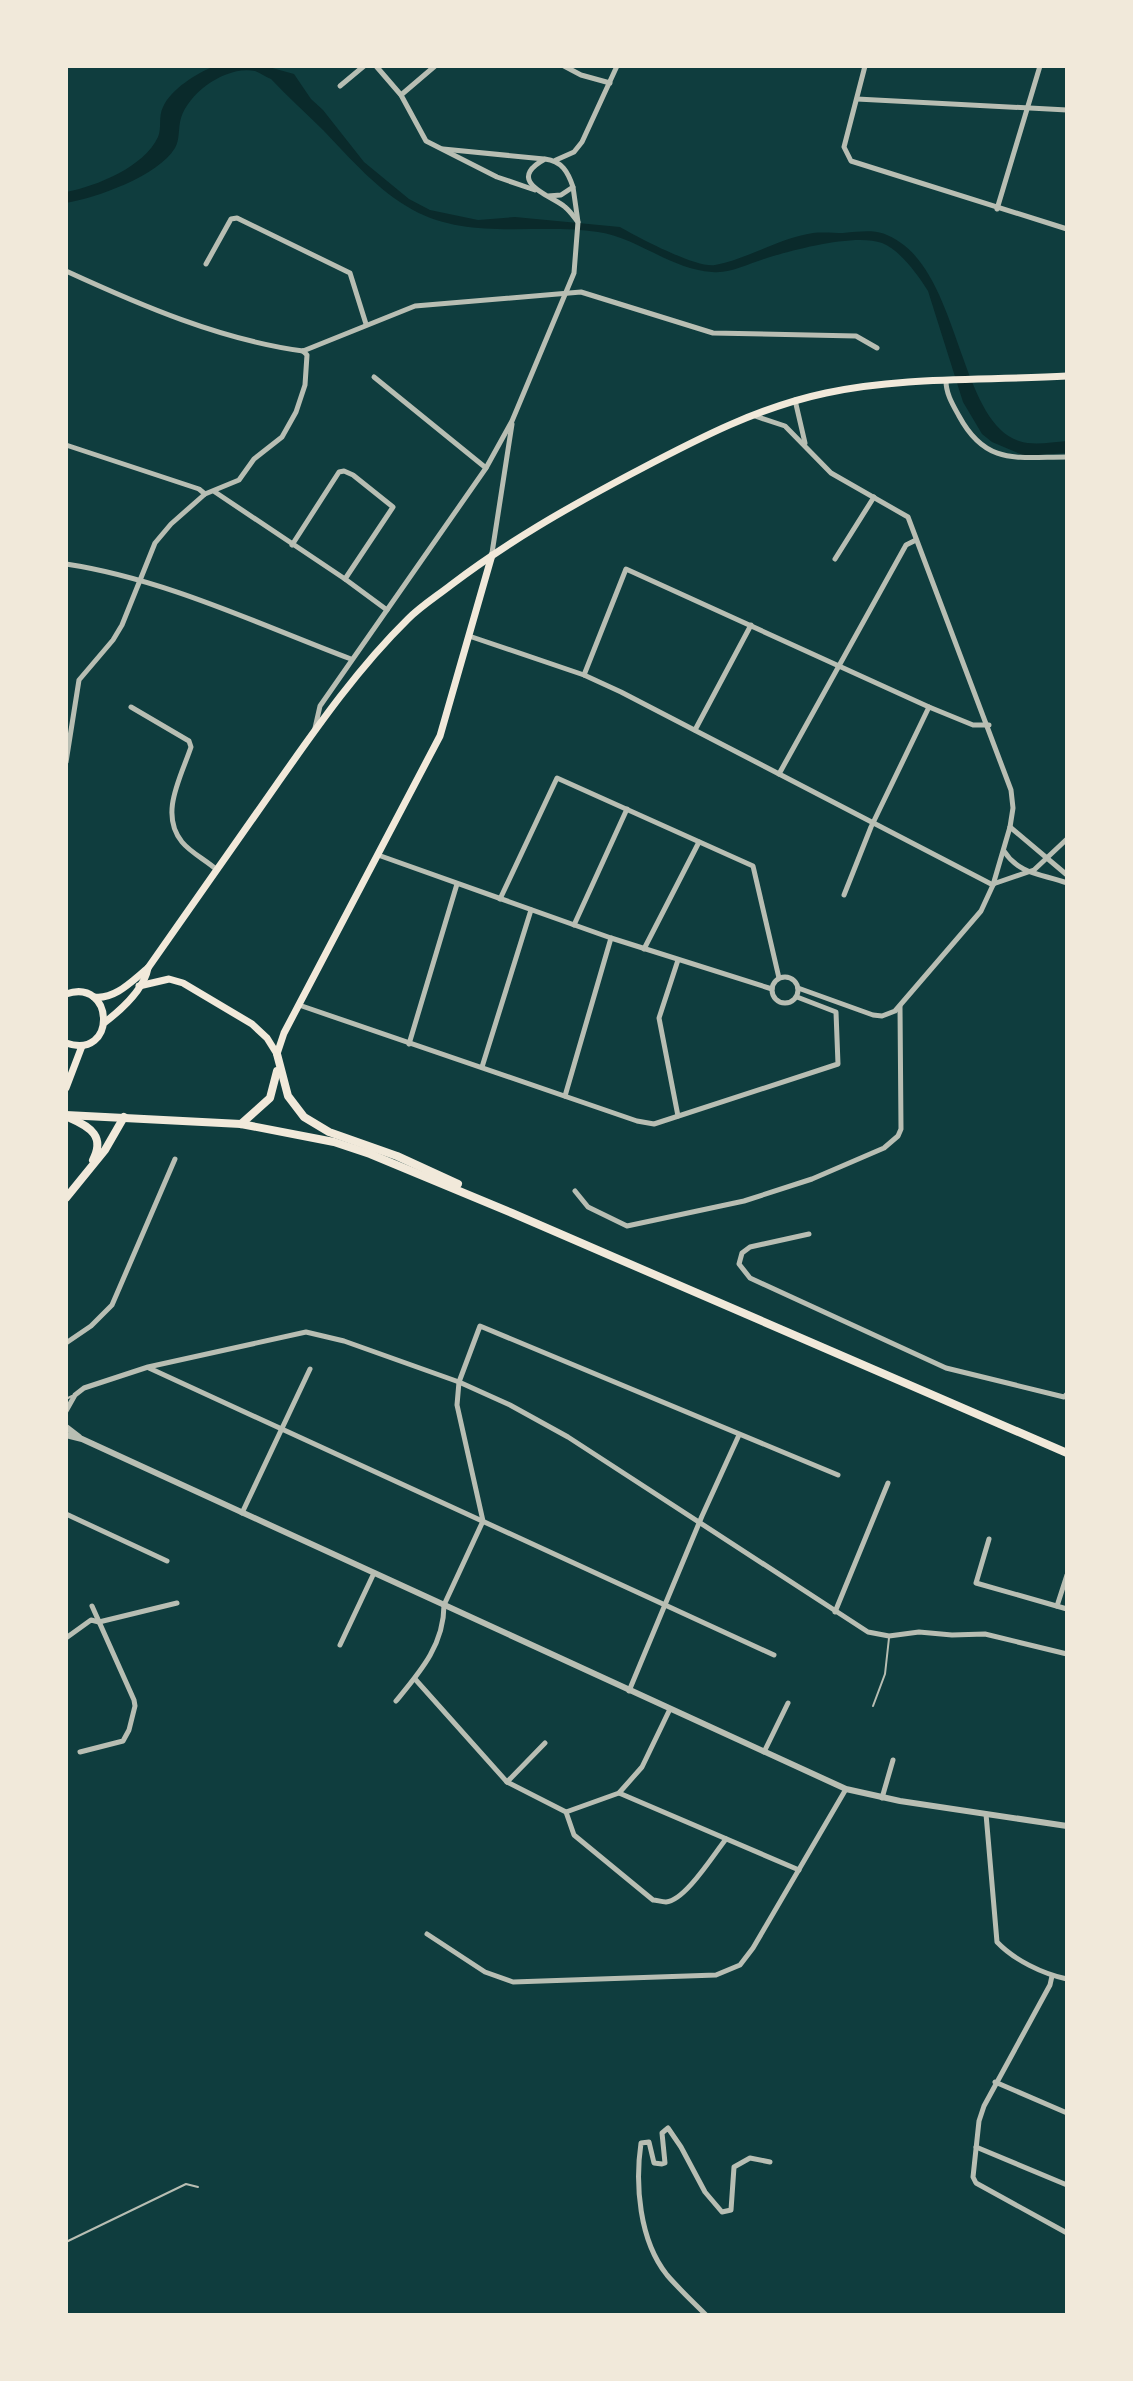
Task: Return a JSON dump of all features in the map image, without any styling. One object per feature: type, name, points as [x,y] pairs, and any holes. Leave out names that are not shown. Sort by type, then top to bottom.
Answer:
[{"type":"highway","points":[[241,1124],[270,1098],[277,1076],[277,1054]]},
{"type":"highway","points":[[277,1054],[283,1084],[292,1105],[319,1128],[397,1156],[512,1213]]},
{"type":"highway","points":[[66,1116],[241,1124],[334,1142],[406,1168],[1067,1453]]},
{"type":"highway","points":[[66,1116],[89,1126],[96,1135],[97,1153],[84,1176]]},
{"type":"highway","points":[[66,1198],[105,1150],[124,1117]]},
{"type":"main road","points":[[66,994],[79,992],[101,998],[123,988],[148,968],[313,733],[370,658],[411,616],[492,553],[568,507],[709,434],[750,415],[795,400],[864,385],[903,381],[984,381],[1067,376]]},
{"type":"main road","points":[[277,1054],[284,1033],[440,736],[492,553]]},
{"type":"main road","points":[[66,1043],[82,1046],[97,1038],[104,1023],[146,977],[148,968]]},
{"type":"main road","points":[[139,986],[169,979],[183,983],[252,1024],[267,1038],[277,1054]]},
{"type":"main road","points":[[94,997],[101,1006],[104,1023]]},
{"type":"main road","points":[[66,1088],[82,1046]]},
{"type":"street","points":[[340,86],[364,66]]},
{"type":"street","points":[[376,66],[401,95],[426,141],[497,177],[548,196],[565,206],[578,222]]},
{"type":"street","points":[[401,95],[435,66]]},
{"type":"street","points":[[564,66],[581,75],[610,83]]},
{"type":"street","points":[[555,161],[574,152],[582,142],[617,66]]},
{"type":"street","points":[[865,66],[844,147],[847,155],[858,165],[1067,229]]},
{"type":"street","points":[[997,209],[1040,66]]},
{"type":"street","points":[[857,99],[1067,110]]},
{"type":"street","points":[[440,149],[555,161],[564,167],[573,187],[578,222],[574,273],[512,421],[486,468]]},
{"type":"street","points":[[535,190],[531,173],[545,159]]},
{"type":"street","points":[[548,196],[561,195],[573,187]]},
{"type":"street","points":[[206,264],[231,219],[237,218],[350,273],[366,324]]},
{"type":"street","points":[[66,271],[189,320],[244,338],[303,351],[307,355],[305,385],[290,424],[272,446],[254,459],[239,480],[205,494],[155,543],[122,625],[79,680],[66,762]]},
{"type":"street","points":[[303,351],[415,306],[581,292],[713,333],[856,336],[877,348]]},
{"type":"street","points":[[374,377],[486,468]]},
{"type":"street","points":[[946,381],[950,400],[966,429],[979,444],[1012,457],[1067,457]]},
{"type":"street","points":[[795,400],[805,444]]},
{"type":"street","points":[[750,415],[785,426],[831,473],[908,517],[989,725],[1011,790],[1013,808],[1004,850],[981,911],[900,1006],[890,1013],[873,1015],[798,988],[790,978],[779,978]]},
{"type":"street","points":[[492,553],[512,421]]},
{"type":"street","points":[[66,445],[199,489],[205,494]]},
{"type":"street","points":[[313,733],[320,706],[486,468],[494,458],[500,457],[505,471]]},
{"type":"street","points":[[292,545],[339,472],[353,475],[393,507],[345,579]]},
{"type":"street","points":[[214,491],[387,610]]},
{"type":"street","points":[[835,559],[874,497]]},
{"type":"street","points":[[779,774],[906,545],[916,540]]},
{"type":"street","points":[[66,564],[166,589],[351,659]]},
{"type":"street","points":[[584,675],[626,569],[929,707],[973,725],[989,725]]},
{"type":"street","points":[[695,730],[751,625]]},
{"type":"street","points":[[469,636],[584,675],[993,885],[1034,870],[1067,839]]},
{"type":"street","points":[[131,707],[189,741],[191,747],[170,807],[173,822],[184,845],[217,870]]},
{"type":"street","points":[[844,895],[929,707]]},
{"type":"street","points":[[500,899],[557,778],[753,866],[779,978],[772,989],[773,996],[783,1004],[789,1003],[797,997],[798,988]]},
{"type":"street","points":[[573,925],[627,809]]},
{"type":"street","points":[[1010,827],[1067,875]]},
{"type":"street","points":[[644,949],[699,842]]},
{"type":"street","points":[[1004,850],[1010,860],[1027,873],[1067,883]]},
{"type":"street","points":[[378,855],[611,938],[772,989]]},
{"type":"street","points":[[409,1044],[457,884]]},
{"type":"street","points":[[482,1067],[531,910]]},
{"type":"street","points":[[565,1096],[611,938]]},
{"type":"street","points":[[678,960],[659,1018],[678,1116]]},
{"type":"street","points":[[299,1005],[646,1124],[654,1124],[838,1064],[836,1012],[797,997]]},
{"type":"street","points":[[575,1191],[588,1207],[627,1226],[744,1201],[812,1179],[884,1148],[898,1136],[901,1129],[900,1006]]},
{"type":"street","points":[[66,1343],[98,1320],[112,1305],[175,1159]]},
{"type":"street","points":[[809,1234],[750,1247],[742,1253],[739,1264],[750,1278],[946,1368],[1064,1397],[1067,1394]]},
{"type":"street","points":[[396,1701],[415,1679],[438,1641],[444,1605],[483,1521],[457,1405],[459,1382],[480,1326],[838,1475]]},
{"type":"street","points":[[66,1411],[77,1393],[90,1385],[148,1367],[306,1332],[344,1341],[459,1382],[510,1405],[568,1437],[868,1632],[889,1636],[919,1632],[985,1634],[1067,1654]]},
{"type":"street","points":[[148,1367],[774,1655]]},
{"type":"street","points":[[242,1513],[310,1369]]},
{"type":"street","points":[[66,1427],[82,1439]]},
{"type":"street","points":[[66,1435],[82,1439],[846,1789],[882,1798],[1067,1826]]},
{"type":"street","points":[[629,1691],[699,1522],[739,1435]]},
{"type":"street","points":[[835,1612],[888,1483]]},
{"type":"street","points":[[66,1514],[167,1561]]},
{"type":"street","points":[[989,1539],[976,1583],[1067,1609]]},
{"type":"street","points":[[340,1645],[374,1573]]},
{"type":"street","points":[[1057,1606],[1067,1575]]},
{"type":"street","points":[[66,1638],[91,1620],[99,1622],[177,1603]]},
{"type":"street","points":[[80,1752],[123,1741],[135,1706],[92,1606]]},
{"type":"street","points":[[415,1679],[507,1782],[566,1812],[574,1835],[653,1900],[666,1902],[678,1897],[701,1873],[726,1839]]},
{"type":"street","points":[[763,1753],[788,1703]]},
{"type":"street","points":[[566,1812],[619,1793],[642,1767],[670,1709]]},
{"type":"street","points":[[507,1782],[545,1743]]},
{"type":"street","points":[[882,1798],[893,1760]]},
{"type":"street","points":[[427,1934],[485,1972],[513,1982],[702,1976],[728,1972],[740,1965],[753,1948],[846,1789]]},
{"type":"street","points":[[619,1793],[799,1870]]},
{"type":"street","points":[[986,1814],[996,1939],[1002,1947],[1052,1976],[1067,1979]]},
{"type":"street","points":[[1052,1976],[1050,1985],[995,2082],[979,2121],[973,2177],[976,2183],[1067,2233]]},
{"type":"street","points":[[995,2082],[1067,2113]]},
{"type":"street","points":[[706,2315],[665,2272],[644,2227],[639,2199],[641,2143],[649,2142],[654,2163],[665,2163],[662,2133],[668,2128],[705,2192],[722,2212],[731,2210],[734,2167],[750,2158],[770,2162]]},
{"type":"street","points":[[976,2147],[1067,2185]]},
{"type":"lane","points":[[66,1399],[77,1393]]},
{"type":"lane","points":[[873,1706],[885,1674],[891,1643],[889,1636]]},
{"type":"lane","points":[[66,2242],[186,2184],[198,2187]]},
{"type":"water","points":[[215,66],[265,66],[294,74],[364,162],[409,199],[430,210],[478,220],[515,217],[620,227],[668,251],[707,265],[727,262],[813,233],[867,231],[887,235],[901,243],[921,262],[949,319],[984,408],[1000,429],[1019,441],[1067,441],[1067,453],[1025,456],[992,442],[982,434],[963,402],[928,291],[902,257],[889,246],[870,240],[823,244],[732,270],[712,272],[682,265],[627,240],[598,232],[480,228],[435,219],[413,210],[388,193],[271,79],[255,71],[244,70],[221,76],[201,90],[185,108],[175,148],[155,168],[109,191],[66,203],[66,192],[105,180],[142,157],[158,137],[167,100],[185,82]]}]
